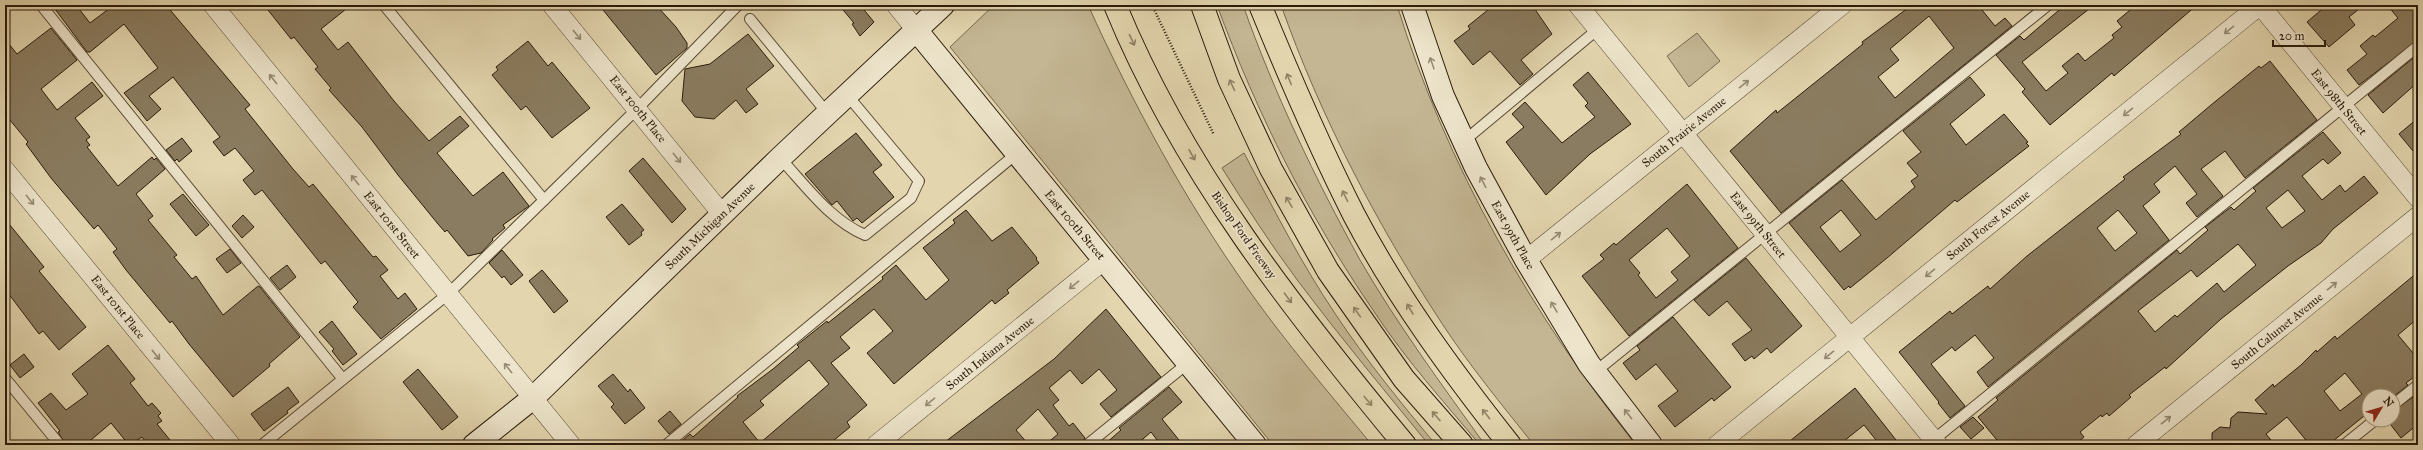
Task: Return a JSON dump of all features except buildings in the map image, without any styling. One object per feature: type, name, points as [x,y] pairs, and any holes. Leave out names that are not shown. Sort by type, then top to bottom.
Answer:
[{"type":"highway","name":"Bishop Ford Freeway","points":[[1115,5],[1156,90],[1216,196],[1254,253],[1342,370],[1404,445]]},
{"type":"highway","points":[[1202,5],[1229,79],[1271,169],[1328,271],[1404,379],[1462,445]]},
{"type":"highway","points":[[1260,5],[1298,100],[1355,216],[1414,315],[1477,403],[1510,445]]},
{"type":"street","name":"East 101st Street","points":[[213,5],[571,445]]},
{"type":"street","name":"East 100th Place","points":[[552,5],[722,214]]},
{"type":"street","name":"East 100th Street","points":[[896,5],[1016,154],[1255,445]]},
{"type":"street","name":"South Michigan Avenue","points":[[474,445],[533,398],[780,158],[848,96],[943,5]]},
{"type":"street","name":"East 99th Street","points":[[1578,5],[1850,337],[1933,443]]},
{"type":"street","name":"South Prairie Avenue","points":[[1526,260],[1842,5]]},
{"type":"street","name":"East 98th Street","points":[[2260,5],[2418,198]]},
{"type":"street","name":"South Forest Avenue","points":[[1717,445],[2260,5]]},
{"type":"street","name":"East 99th Place","points":[[1416,7],[1443,96],[1464,141],[1526,260],[1595,372],[1651,445]]},
{"type":"street","name":"East 101st Place","points":[[5,170],[230,445]]},
{"type":"street","name":"South Calumet Avenue","points":[[2136,445],[2418,216]]},
{"type":"street","name":"South Indiana Avenue","points":[[876,445],[1104,260]]},
{"type":"lane","points":[[41,5],[342,378]]},
{"type":"lane","points":[[384,5],[544,200]]},
{"type":"lane","points":[[1595,372],[2048,5]]},
{"type":"lane","points":[[262,445],[342,378],[448,294],[637,109],[733,7]]},
{"type":"lane","points":[[750,19],[828,114]]},
{"type":"lane","points":[[1464,141],[1598,29]]},
{"type":"lane","points":[[1933,443],[2418,46]]},
{"type":"lane","points":[[780,158],[826,208],[848,228],[865,235],[911,198],[919,181],[848,96]]},
{"type":"lane","points":[[666,445],[1016,154]]},
{"type":"lane","points":[[1087,445],[1188,363]]},
{"type":"lane","points":[[5,378],[60,445]]},
{"type":"lane","points":[[2401,399],[2418,385]]},
{"type":"lane","points":[[2344,445],[2365,428]]},
{"type":"path","points":[[1152,5],[1214,135]]},
{"type":"shaded area","points":[[994,5],[1088,5],[1123,79],[1161,151],[1203,221],[1248,289],[1278,329],[1308,368],[1372,445],[1273,445],[950,47]]},
{"type":"shaded area","points":[[1217,5],[1243,5],[1268,70],[1296,135],[1360,260],[1404,331],[1485,445],[1480,445],[1399,347],[1351,277],[1328,240],[1286,164],[1267,125],[1249,86]]},
{"type":"shaded area","points":[[1281,5],[1397,5],[1417,65],[1440,123],[1496,236],[1528,291],[1562,344],[1636,445],[1534,445],[1463,354],[1417,285],[1394,247],[1352,168],[1313,88]]},
{"type":"shaded area","points":[[1697,33],[1720,61],[1689,87],[1667,56]]},
{"type":"shaded area","points":[[1244,153],[1299,255],[1336,315],[1384,381],[1436,445],[1429,445],[1346,343],[1288,267],[1249,211],[1222,168]]}]
